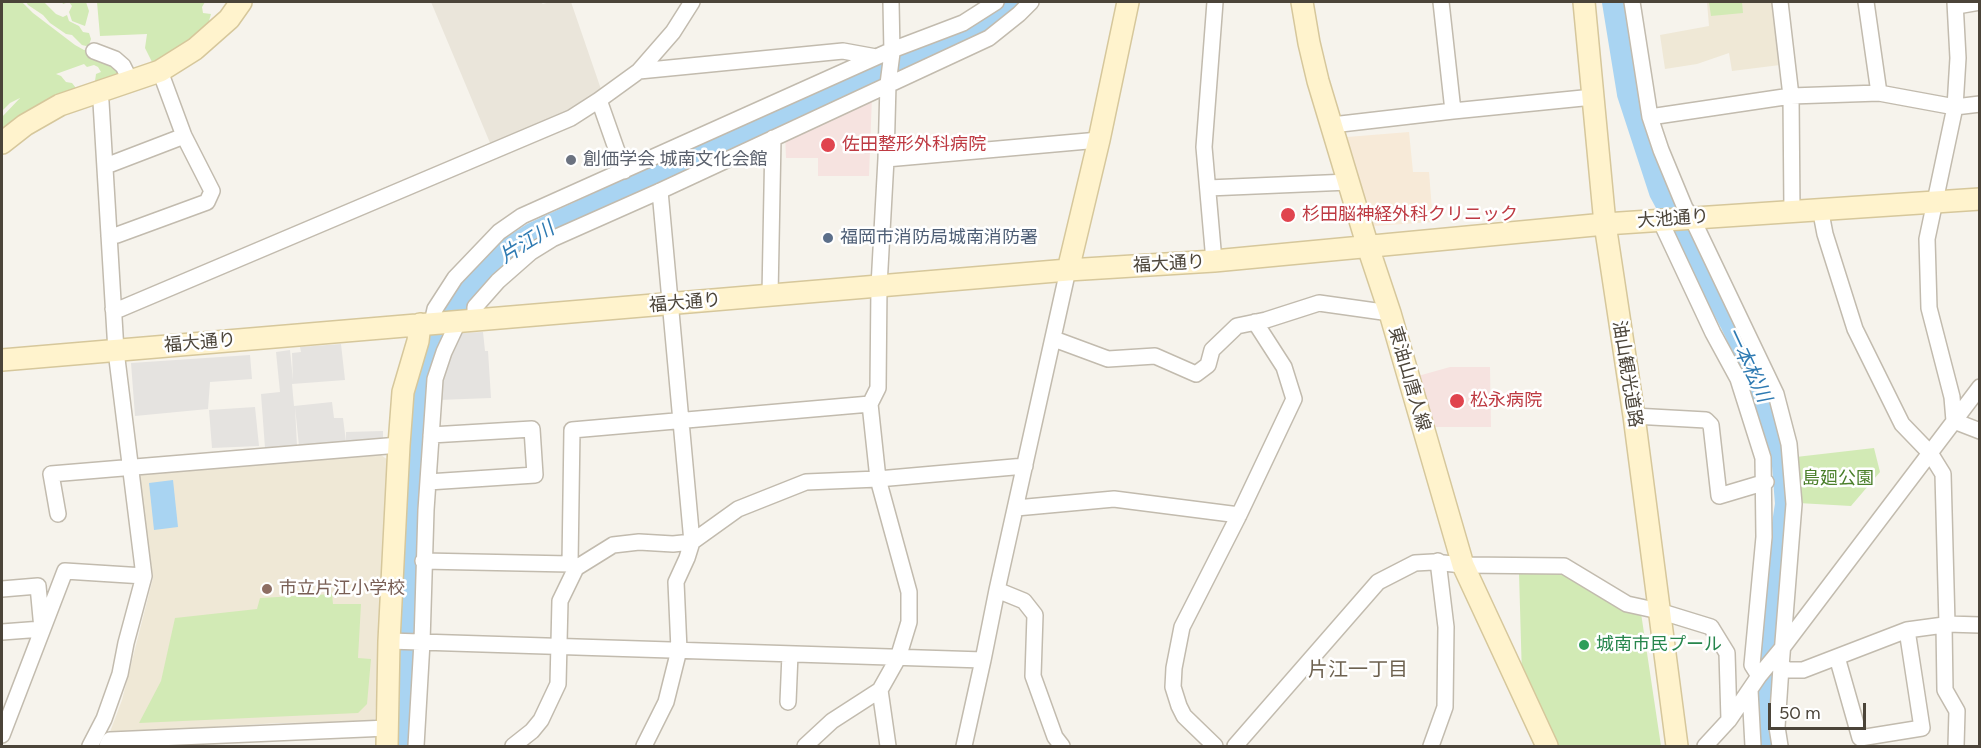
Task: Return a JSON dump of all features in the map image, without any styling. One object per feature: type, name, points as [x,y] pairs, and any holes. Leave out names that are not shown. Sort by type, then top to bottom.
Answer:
[{"type":"street","points":[[2,143],[14,131],[41,115],[97,91],[160,71],[195,49],[229,19],[241,2]]},
{"type":"street","points":[[113,309],[120,309],[571,118],[639,71],[673,32],[692,2]]},
{"type":"street","points":[[805,747],[832,721],[880,690],[898,658],[909,622],[909,592],[878,479],[870,404],[878,388],[879,286],[892,52],[891,2]]},
{"type":"street","points":[[107,747],[110,740],[388,737],[403,392],[418,341],[426,323],[455,278],[499,232],[522,216],[876,57],[963,23],[996,2]]},
{"type":"street","points":[[416,747],[423,561],[435,379],[444,352],[475,307],[498,281],[531,252],[552,239],[773,138],[889,80],[988,38],[1031,2]]},
{"type":"street","points":[[964,747],[1128,2]]},
{"type":"street","points":[[1214,261],[1204,147],[1215,2]]},
{"type":"street","name":"東油山唐人線","points":[[1302,2],[1311,53],[1463,565],[1547,747]]},
{"type":"street","points":[[1441,2],[1453,111]]},
{"type":"street","name":"油山観光道路","points":[[1584,2],[1605,224],[1634,416],[1677,747]]},
{"type":"street","points":[[1632,2],[1650,117],[1690,218],[1776,394],[1789,444],[1794,504],[1777,727],[1780,747]]},
{"type":"street","points":[[1780,2],[1791,96],[1792,211]]},
{"type":"street","points":[[1866,2],[1879,93]]},
{"type":"street","points":[[1954,421],[1952,397],[1929,308],[1927,238],[1955,107],[1958,58],[1956,4],[1980,3]]},
{"type":"street","points":[[94,51],[115,59],[123,66],[130,81]]},
{"type":"street","points":[[639,71],[843,51],[876,57]]},
{"type":"street","points":[[109,236],[207,202],[212,191],[184,136],[160,71]]},
{"type":"street","points":[[90,747],[104,719],[120,674],[144,576],[116,351],[101,102],[97,91]]},
{"type":"street","points":[[1650,117],[1791,96],[1879,93],[1955,107],[1980,104]]},
{"type":"street","points":[[1332,125],[1593,97]]},
{"type":"street","points":[[599,100],[624,171]]},
{"type":"street","points":[[105,165],[184,136]]},
{"type":"street","points":[[771,295],[773,138]]},
{"type":"street","points":[[886,159],[1099,140]]},
{"type":"street","points":[[1208,188],[1349,182]]},
{"type":"street","points":[[644,747],[666,702],[679,651],[676,582],[692,542],[660,191]]},
{"type":"street","name":"大池通り","points":[[1368,247],[1605,224],[1980,199]]},
{"type":"street","points":[[1820,208],[1825,234],[1855,329],[1902,424],[1930,453],[1943,474],[1946,690],[1957,711],[1956,747]]},
{"type":"street","points":[[1657,220],[1738,379],[1763,458],[1764,537],[1752,665],[1761,674]]},
{"type":"street","name":"福大通り","points":[[2,360],[467,319],[1368,247]]},
{"type":"street","points":[[1054,339],[1108,358],[1155,356],[1196,374],[1208,365],[1212,350],[1237,326],[1319,303],[1390,313]]},
{"type":"street","points":[[1215,747],[1184,716],[1173,687],[1174,668],[1182,627],[1294,399],[1284,367],[1255,322]]},
{"type":"street","points":[[1705,747],[1729,720],[1761,674],[1980,387]]},
{"type":"street","points":[[513,747],[541,720],[558,684],[560,601],[573,566],[572,430],[870,404]]},
{"type":"street","points":[[1634,416],[1706,420],[1711,425],[1719,496],[1764,482]]},
{"type":"street","points":[[1954,421],[1980,431]]},
{"type":"street","points":[[428,482],[535,475],[532,429],[431,435]]},
{"type":"street","points":[[58,514],[51,474],[399,445]]},
{"type":"street","points":[[423,561],[573,566],[613,545],[639,542],[673,544],[692,542],[738,508],[806,482],[878,479],[1025,466]]},
{"type":"street","points":[[1016,508],[1114,499],[1239,515]]},
{"type":"street","points":[[1431,747],[1445,707],[1446,627],[1438,561]]},
{"type":"street","points":[[1235,747],[1378,582],[1415,563],[1438,561],[1463,565],[1564,566],[1627,604],[1659,610],[1711,627],[1727,653],[1729,720]]},
{"type":"street","points":[[2,735],[65,571],[144,576]]},
{"type":"street","points":[[2,589],[38,586],[42,628]]},
{"type":"street","points":[[997,590],[1024,601],[1035,615],[1033,676],[1055,737],[1062,747]]},
{"type":"street","points":[[1781,667],[1789,670],[1803,670],[1907,630],[1945,625],[1980,625]]},
{"type":"street","points":[[2,632],[42,628]]},
{"type":"street","points":[[1837,657],[1860,738],[1922,728],[1907,630]]},
{"type":"street","points":[[393,641],[983,660]]},
{"type":"street","points":[[788,702],[790,654]]},
{"type":"street","points":[[880,690],[888,747]]},
{"type":"street","points":[[1750,690],[1753,747]]},
{"type":"shaded area","points":[[431,2],[540,2],[543,4],[571,2],[603,95],[493,150]]},
{"type":"shaded area","points":[[1707,2],[1773,2],[1780,65],[1732,71],[1729,53],[1697,64],[1665,69],[1660,35],[1709,26]]},
{"type":"shaded area","name":"佐田整形外科病院","points":[[872,96],[869,176],[818,176],[818,158],[786,158],[785,133]]},
{"type":"shaded area","points":[[1409,132],[1413,172],[1429,172],[1433,222],[1373,226],[1347,137]]},
{"type":"shaded area","points":[[483,332],[485,351],[488,351],[491,398],[438,400],[439,384],[459,333]]},
{"type":"shaded area","points":[[341,344],[345,380],[292,384],[294,406],[332,402],[334,418],[343,418],[346,442],[299,446],[295,407],[297,446],[265,448],[261,394],[280,392],[276,352],[290,350],[293,381],[292,353],[301,352],[300,347]]},
{"type":"shaded area","points":[[250,355],[252,379],[210,382],[208,409],[135,416],[131,363]]},
{"type":"shaded area","name":"松永病院","points":[[1450,367],[1490,367],[1491,427],[1431,427],[1418,376]]},
{"type":"shaded area","points":[[255,407],[259,446],[212,448],[209,410]]},
{"type":"shaded area","points":[[383,431],[383,441],[346,442],[346,432]]},
{"type":"shaded area","name":"市立片江小学校","points":[[381,455],[388,460],[382,620],[375,719],[371,722],[279,723],[110,732],[122,700],[153,578],[139,477],[142,472]]},
{"type":"green space","points":[[2,2],[22,2],[75,45],[84,50],[89,49],[122,74],[2,139],[2,117],[20,98],[10,103],[2,111]],"holes":[[[84,64],[87,67],[94,65],[101,72],[96,74],[95,81],[81,87],[76,88],[72,83],[66,82],[56,74]]]},
{"type":"green space","points":[[26,2],[44,2],[56,14],[63,17],[67,15],[69,21],[79,26],[83,32],[89,33],[91,39],[89,45],[82,45],[72,35],[66,34],[50,23]]},
{"type":"green space","points":[[69,2],[86,2],[89,11],[85,26],[72,21],[69,12],[72,6]]},
{"type":"green space","points":[[97,2],[205,2],[202,7],[203,13],[211,14],[207,28],[185,47],[153,64],[145,48],[147,34],[100,36]]},
{"type":"green space","points":[[1709,2],[1742,2],[1743,13],[1711,16]]},
{"type":"green space","name":"島廻公園","points":[[1874,448],[1880,472],[1851,506],[1798,503],[1796,457]]},
{"type":"green space","name":"城南市民プール","points":[[1558,572],[1620,609],[1641,613],[1661,746],[1554,746],[1522,677],[1519,573]]},
{"type":"green space","points":[[332,594],[333,604],[361,604],[358,658],[371,659],[367,704],[358,713],[139,723],[161,681],[175,618],[257,609],[260,598]]},
{"type":"water","points":[[173,480],[178,527],[154,530],[149,483]]},
{"type":"waterway","name":"片江川","points":[[402,746],[421,393],[434,345],[459,301],[488,268],[509,250],[532,235],[973,31],[1000,15],[1013,2]]},
{"type":"waterway","name":"一本松川","points":[[1614,2],[1629,94],[1661,192],[1732,323],[1759,380],[1783,453],[1787,504],[1769,625],[1763,708],[1765,746]]},
{"type":"place","name":"佐田整形外科病院","points":[[828,145]]},
{"type":"place","name":"創価学会 城南文化会館","points":[[571,160]]},
{"type":"place","name":"杉田脳神経外科クリニック","points":[[1288,215]]},
{"type":"place","name":"福岡市消防局城南消防署","points":[[828,238]]},
{"type":"place","name":"松永病院","points":[[1457,401]]},
{"type":"place","name":"市立片江小学校","points":[[267,589]]},
{"type":"place","name":"城南市民プール","points":[[1584,645]]},
{"type":"district","name":"片江一丁目","points":[[1358,670]]}]
